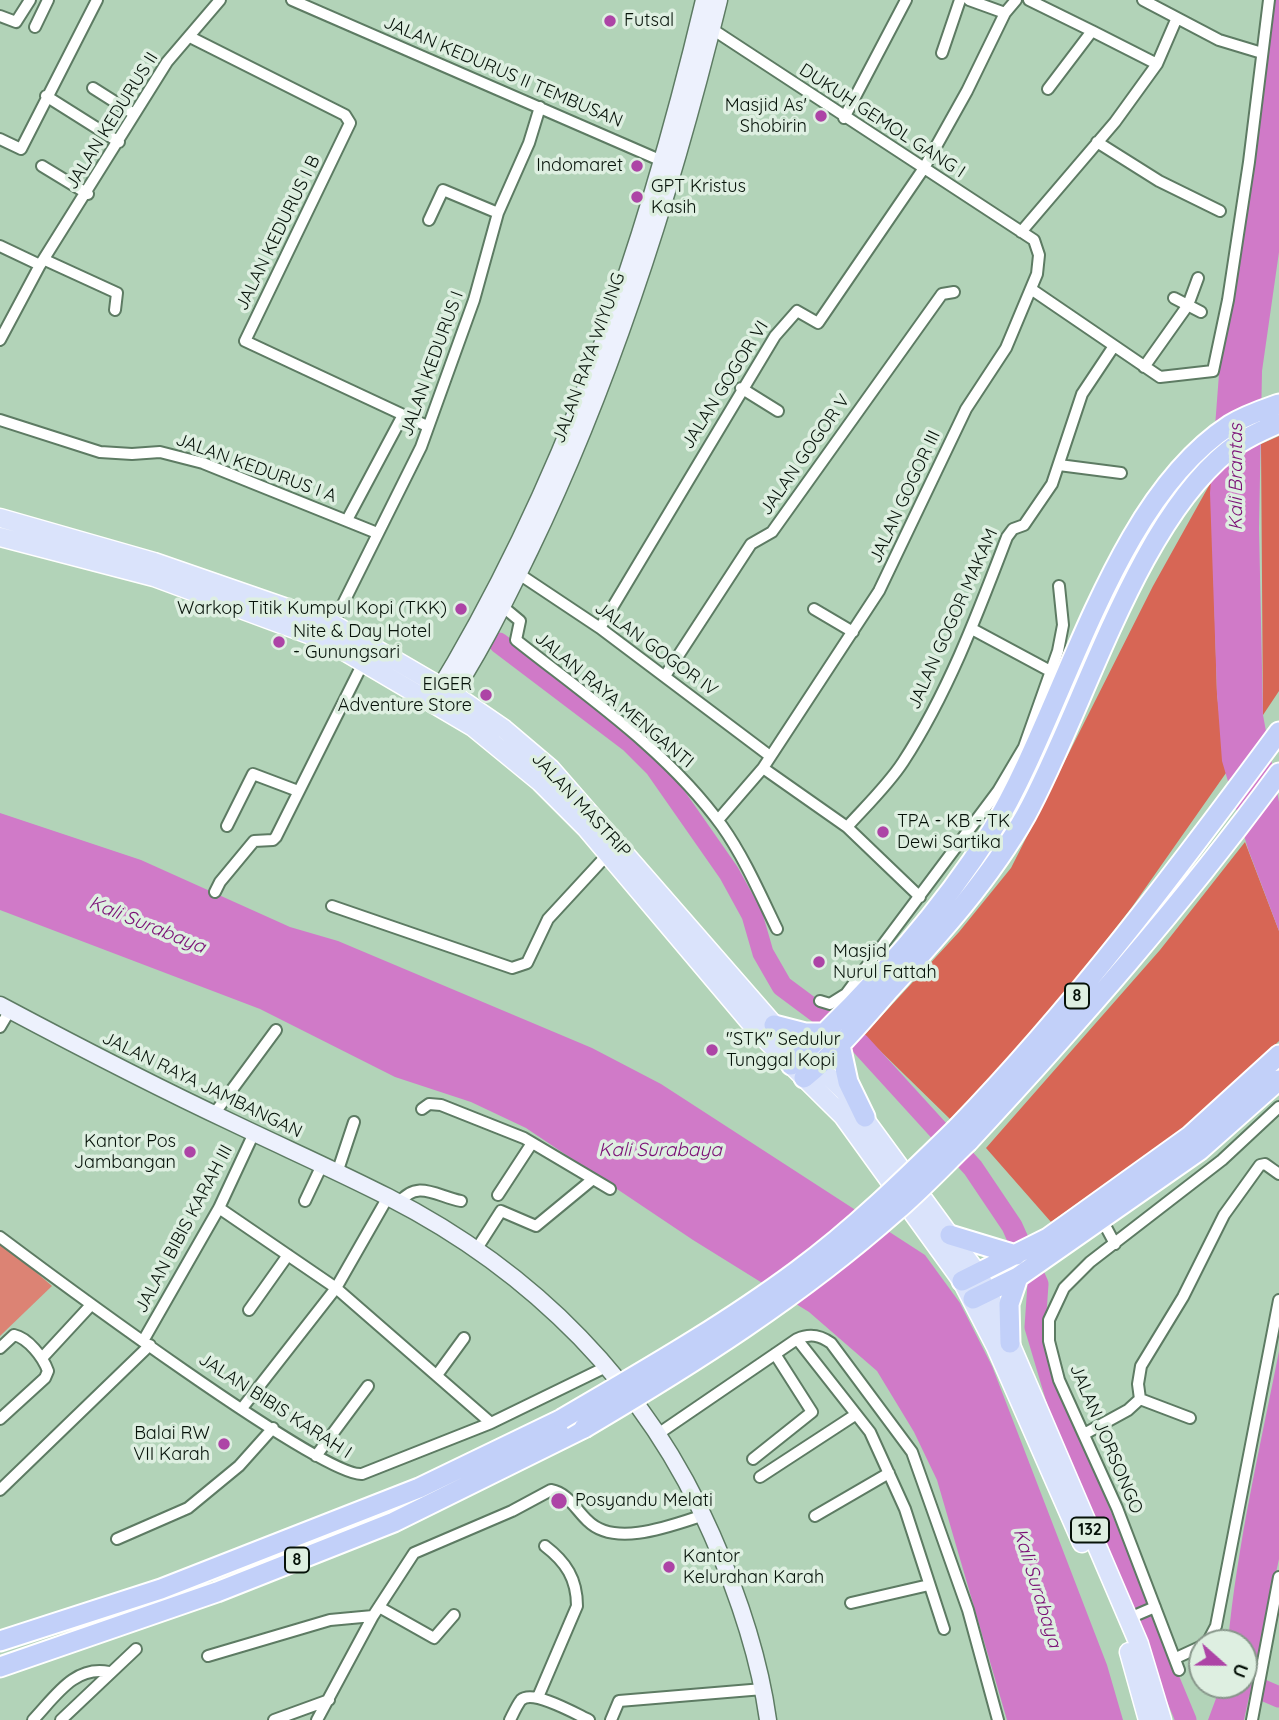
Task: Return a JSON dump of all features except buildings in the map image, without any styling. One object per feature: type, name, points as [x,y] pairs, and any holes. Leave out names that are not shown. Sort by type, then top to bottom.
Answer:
[{"type":"highway","points":[[805,1065],[839,1032],[904,946],[958,883],[993,830],[1130,542],[1153,502],[1200,450],[1228,426],[1248,414],[1279,404]]},
{"type":"highway","points":[[904,946],[988,873],[1026,816],[1134,584],[1173,513],[1204,474],[1228,451],[1279,424]]},
{"type":"highway","name":"8","points":[[0,1667],[217,1592],[394,1522],[584,1428],[695,1363],[806,1284],[896,1212],[962,1135],[1105,964],[1279,732]]},
{"type":"highway","name":"8","points":[[0,1641],[161,1589],[419,1488],[562,1419],[682,1348],[797,1271],[962,1135],[1115,982],[1207,871],[1279,773]]},
{"type":"highway","points":[[774,1025],[805,1033],[839,1032]]},
{"type":"highway","points":[[839,1032],[848,1082],[865,1117]]},
{"type":"highway","points":[[981,1296],[1097,1211],[1190,1136],[1279,1055]]},
{"type":"highway","points":[[1097,1211],[1200,1150],[1279,1080]]},
{"type":"highway","points":[[950,1235],[1020,1265]]},
{"type":"highway","points":[[970,1278],[1020,1265]]},
{"type":"highway","points":[[1010,1343],[1009,1304],[1020,1265]]},
{"type":"main road","points":[[645,238],[704,0]]},
{"type":"main road","name":"JALAN RAYA WIYUNG","points":[[496,603],[519,574],[574,455],[712,29],[719,0]]},
{"type":"main road","name":"JALAN RAYA WIYUNG","points":[[442,697],[496,603],[552,473],[645,238]]},
{"type":"main road","name":"JALAN MASTRIP","points":[[0,518],[154,562],[333,624],[442,697],[540,782],[608,854],[751,1023],[865,1117],[950,1235],[970,1278]]},
{"type":"main road","name":"JALAN MASTRIP","points":[[0,537],[130,570],[287,624],[504,729],[550,768],[774,1025],[970,1278]]},
{"type":"main road","name":"JALAN RAYA JAMBANGAN","points":[[5,1008],[214,1114],[394,1200],[476,1251],[551,1309],[608,1366],[658,1434],[704,1515],[736,1595],[764,1689],[768,1720]]},
{"type":"main road","points":[[970,1278],[981,1296]]},
{"type":"main road","name":"132","points":[[981,1296],[1010,1343],[1128,1618],[1162,1720]]},
{"type":"main road","name":"132","points":[[981,1296],[1128,1649],[1148,1720]]},
{"type":"street","points":[[0,16],[16,22],[30,0]]},
{"type":"street","points":[[35,27],[48,0]]},
{"type":"street","points":[[0,139],[21,149],[97,0]]},
{"type":"street","name":"JALAN KEDURUS II","points":[[0,340],[43,263],[167,62],[220,0]]},
{"type":"street","name":"JALAN KEDURUS II TEMBUSAN","points":[[292,0],[662,161]]},
{"type":"street","points":[[844,118],[906,0]]},
{"type":"street","points":[[942,53],[960,0]]},
{"type":"street","points":[[969,0],[1005,13]]},
{"type":"street","points":[[924,169],[967,91],[1005,13],[1016,0]]},
{"type":"street","points":[[1029,0],[1157,64]]},
{"type":"street","points":[[1143,0],[1219,40],[1262,53]]},
{"type":"street","points":[[1031,289],[1144,367],[1164,377],[1211,372],[1214,368],[1249,162],[1269,0]]},
{"type":"street","points":[[1021,232],[1097,142],[1157,64],[1177,20]]},
{"type":"street","name":"DUKUH GEMOL GANG I","points":[[712,29],[1034,240]]},
{"type":"street","points":[[1048,89],[1092,31]]},
{"type":"street","name":"JALAN KEDURUS I B","points":[[190,37],[345,115],[350,123],[245,341],[427,426]]},
{"type":"street","points":[[93,88],[134,114]]},
{"type":"street","points":[[46,96],[119,142]]},
{"type":"street","name":"JALAN KEDURUS I","points":[[333,624],[421,447],[474,300],[498,213],[529,143],[541,107]]},
{"type":"street","points":[[1097,142],[1158,181],[1220,211]]},
{"type":"street","points":[[42,166],[88,194]]},
{"type":"street","name":"JALAN GOGOR VI","points":[[600,628],[741,388],[775,336],[795,312],[818,323],[924,169]]},
{"type":"street","points":[[429,219],[443,190],[498,213]]},
{"type":"street","name":"JALAN GOGOR III","points":[[718,820],[763,768],[879,591],[966,409],[1006,348],[1037,274],[1039,255],[1034,240]]},
{"type":"street","points":[[0,246],[117,293],[115,310]]},
{"type":"street","points":[[1144,367],[1188,305],[1198,278]]},
{"type":"street","name":"JALAN GOGOR V","points":[[665,676],[751,544],[772,532],[942,295],[954,292]]},
{"type":"street","points":[[1174,298],[1201,312]]},
{"type":"street","name":"JALAN GOGOR MAKAM","points":[[847,827],[902,764],[972,628],[1007,537],[1013,529],[1024,525],[1038,508],[1059,465],[1082,394],[1114,346]]},
{"type":"street","points":[[741,388],[778,411]]},
{"type":"street","points":[[347,520],[403,415]]},
{"type":"street","name":"JALAN KEDURUS I A","points":[[0,421],[100,452],[160,452],[203,463],[377,533]]},
{"type":"street","points":[[1059,465],[1121,473]]},
{"type":"street","name":"JALAN GOGOR IV","points":[[519,574],[600,628],[770,755]]},
{"type":"street","points":[[820,1001],[830,1004],[846,994],[904,946],[920,897],[998,791],[1024,747],[1052,672],[1063,625],[1059,586]]},
{"type":"street","name":"JALAN RAYA MENGANTI","points":[[496,603],[520,621],[516,640],[670,766],[718,820]]},
{"type":"street","points":[[814,610],[853,632]]},
{"type":"street","points":[[972,628],[1052,672]]},
{"type":"street","points":[[215,892],[254,841],[273,840],[364,661]]},
{"type":"street","points":[[763,768],[847,827],[920,897]]},
{"type":"street","points":[[227,826],[253,774],[298,791]]},
{"type":"street","points":[[718,820],[732,841],[777,929]]},
{"type":"street","points":[[332,906],[512,968],[520,968],[527,963],[548,919],[608,854]]},
{"type":"street","points":[[0,1027],[5,1008]]},
{"type":"street","points":[[214,1114],[276,1030]]},
{"type":"street","points":[[422,1109],[429,1104],[441,1105],[532,1143],[610,1189]]},
{"type":"street","name":"JALAN JORSONGO","points":[[1179,1670],[1086,1433],[1059,1380],[1049,1341],[1049,1320],[1064,1288],[1222,1160],[1279,1107]]},
{"type":"street","points":[[337,1173],[354,1122]]},
{"type":"street","name":"JALAN BIBIS KARAH III","points":[[0,1490],[146,1343],[219,1208],[254,1133]]},
{"type":"street","points":[[498,1195],[532,1143]]},
{"type":"street","points":[[1140,1399],[1138,1384],[1141,1366],[1183,1297],[1235,1197],[1261,1165],[1265,1164],[1279,1174]]},
{"type":"street","points":[[305,1201],[322,1165]]},
{"type":"street","points":[[476,1251],[501,1211],[536,1226],[593,1179]]},
{"type":"street","points":[[243,1407],[336,1288],[394,1200],[420,1188],[461,1201]]},
{"type":"street","points":[[219,1208],[336,1288],[491,1423]]},
{"type":"street","points":[[1097,1211],[1115,1244]]},
{"type":"street","name":"JALAN BIBIS KARAH I","points":[[0,1237],[146,1343],[273,1429],[348,1473],[362,1474],[491,1423],[608,1366]]},
{"type":"street","points":[[249,1310],[288,1255]]},
{"type":"street","points":[[1214,1629],[1279,1300]]},
{"type":"street","points":[[42,1358],[91,1305]]},
{"type":"street","points":[[0,1348],[16,1335],[42,1358],[48,1371],[45,1378],[0,1419]]},
{"type":"street","points":[[658,1434],[797,1339],[811,1335],[823,1337],[831,1343],[912,1452],[968,1610],[998,1720]]},
{"type":"street","points":[[437,1375],[464,1338]]},
{"type":"street","points":[[797,1339],[870,1433],[889,1473],[944,1629]]},
{"type":"street","points":[[753,1459],[812,1412],[775,1354]]},
{"type":"street","points":[[316,1456],[368,1386]]},
{"type":"street","points":[[1140,1399],[1190,1418]]},
{"type":"street","points":[[1086,1433],[1128,1410],[1140,1399]]},
{"type":"street","points":[[760,1477],[855,1415]]},
{"type":"street","points":[[117,1539],[188,1508],[239,1466],[273,1429]]},
{"type":"street","points":[[815,1516],[889,1473]]},
{"type":"street","points":[[317,1720],[376,1612],[415,1552],[554,1490],[566,1497],[592,1525],[624,1534],[704,1515]]},
{"type":"street","points":[[538,1697],[577,1606],[572,1576],[562,1559],[545,1546]]},
{"type":"street","points":[[1252,1720],[1279,1577]]},
{"type":"street","points":[[851,1603],[929,1585]]},
{"type":"street","points":[[1128,1618],[1154,1608]]},
{"type":"street","points":[[208,1656],[330,1620],[376,1612],[432,1638],[437,1636],[454,1615]]},
{"type":"street","points":[[61,1720],[136,1649]]},
{"type":"street","points":[[1176,1658],[1188,1652]]},
{"type":"street","points":[[33,1720],[81,1673],[92,1670],[109,1672]]},
{"type":"street","points":[[611,1720],[619,1702],[764,1689]]},
{"type":"street","points":[[510,1720],[523,1699],[538,1697],[589,1720]]},
{"type":"street","points":[[274,1720],[329,1700]]},
{"type":"shaded area","points":[[1279,436],[1279,691],[1263,715],[1261,444]]},
{"type":"shaded area","points":[[1211,482],[1217,694],[1226,773],[1132,907],[1031,1037],[950,1119],[864,1035],[959,932],[1011,868],[1153,586]]},
{"type":"shaded area","points":[[1245,842],[1279,931],[1279,1041],[1199,1118],[1051,1222],[986,1148],[1160,950]]},
{"type":"shaded area","points":[[0,1241],[52,1286],[0,1336]]},
{"type":"water","points":[[1273,0],[1279,0],[1279,252],[1262,371],[1259,528],[1263,715],[1279,802],[1279,931],[1248,849],[1222,761],[1210,493],[1219,374],[1254,159]]},
{"type":"water","name":"Kali Surabaya","points":[[0,813],[141,860],[290,927],[338,941],[592,1048],[661,1084],[925,1255],[960,1303],[992,1366],[1107,1665],[1123,1720],[1007,1720],[937,1480],[914,1432],[877,1371],[809,1312],[693,1240],[526,1128],[471,1102],[395,1077],[260,1009],[0,910]]},
{"type":"water","points":[[1279,1351],[1279,1559],[1258,1656],[1258,1629],[1230,1629],[1257,1460]]},
{"type":"water","points":[[1216,1699],[1249,1699],[1244,1720],[1208,1720]]},
{"type":"waterway","points":[[499,643],[631,743],[655,767],[729,873],[752,915],[763,953],[782,986],[860,1044],[973,1168],[1012,1226],[1038,1284],[1035,1327],[1066,1431],[1186,1720]]},
{"type":"waterway","name":"Kali Brantas","points":[[1258,1688],[1279,1697]]},
{"type":"place","name":"Futsal","points":[[610,21]]},
{"type":"place","name":"Masjid As' Shobirin","points":[[821,116]]},
{"type":"place","name":"Indomaret","points":[[637,166]]},
{"type":"place","name":"GPT Kristus Kasih","points":[[637,197]]},
{"type":"place","name":"Warkop Titik Kumpul Kopi (TKK)","points":[[461,609]]},
{"type":"place","name":"Nite & Day Hotel - Gunungsari","points":[[279,642]]},
{"type":"place","name":"EIGER Adventure Store","points":[[486,695]]},
{"type":"place","name":"TPA - KB - TK Dewi Sartika","points":[[883,832]]},
{"type":"place","name":"Masjid Nurul Fattah","points":[[819,962]]},
{"type":"place","name":"\"STK\" Sedulur Tunggal Kopi","points":[[712,1050]]},
{"type":"place","name":"Kantor Pos Jambangan","points":[[190,1152]]},
{"type":"place","name":"Balai RW VII Karah","points":[[224,1444]]},
{"type":"place","name":"Posyandu Melati","points":[[559,1501]]},
{"type":"place","name":"Kantor Kelurahan Karah","points":[[669,1567]]}]
